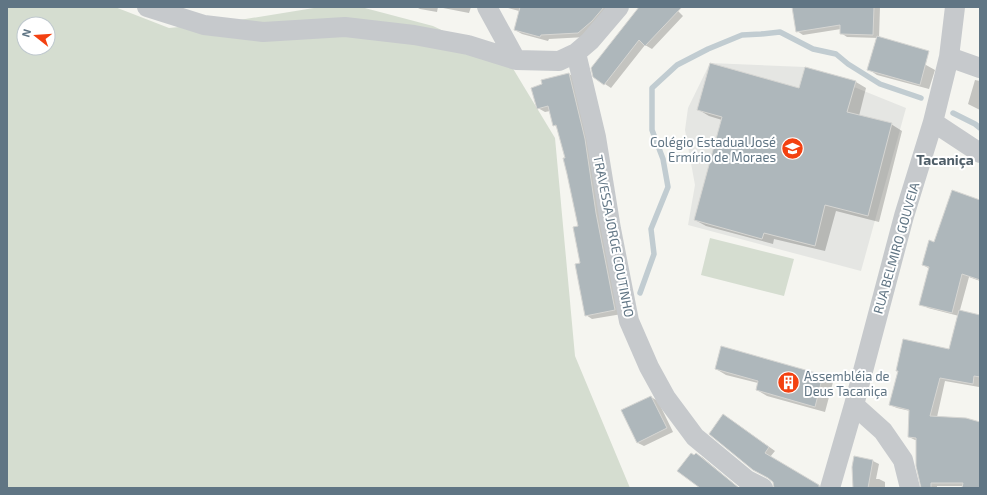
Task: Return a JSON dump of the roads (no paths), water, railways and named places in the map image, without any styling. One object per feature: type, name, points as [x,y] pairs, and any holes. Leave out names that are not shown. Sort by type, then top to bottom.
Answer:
[{"type":"street","points":[[147,7],[204,25],[263,32],[345,27],[414,35],[468,45],[516,60],[559,61],[576,53],[590,41],[619,7]]},
{"type":"street","points":[[487,7],[516,60]]},
{"type":"street","name":"RUA BELMIRO GOUVEIA","points":[[830,488],[854,406],[904,216],[933,122],[948,58],[955,7]]},
{"type":"street","name":"TRAVESSA JORGE COUTINHO","points":[[576,53],[596,136],[611,229],[629,321],[649,367],[666,398],[695,436],[747,480],[763,488]]},
{"type":"street","points":[[948,58],[980,68]]},
{"type":"street","points":[[933,122],[980,153]]},
{"type":"street","points":[[854,406],[883,431],[902,460],[910,488]]},
{"type":"waterway","points":[[640,293],[654,254],[651,229],[668,187],[663,159],[652,130],[652,88],[677,65],[708,49],[742,35],[780,32],[813,49],[836,54],[848,64],[880,84],[921,98]]},
{"type":"waterway","points":[[953,113],[980,128]]},
{"type":"place","name":"Colégio Estadual José Ermírio de Moraes","points":[[792,149]]},
{"type":"place","name":"Assembléia de Deus Tacaniça","points":[[789,383]]},
{"type":"district","name":"Tacaniça","points":[[945,160]]}]
